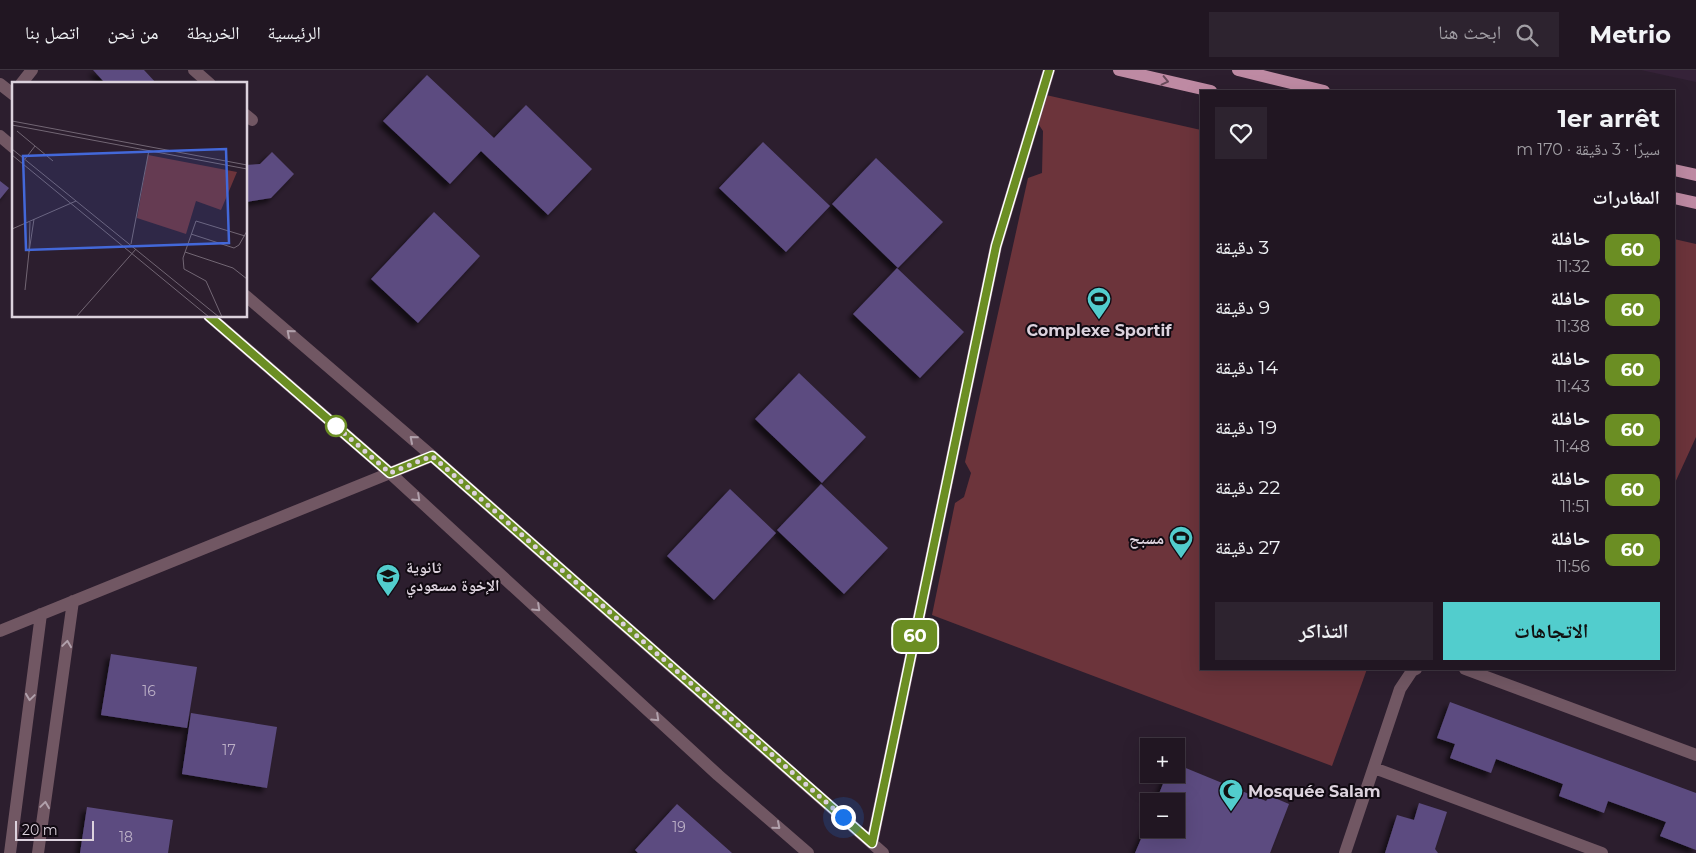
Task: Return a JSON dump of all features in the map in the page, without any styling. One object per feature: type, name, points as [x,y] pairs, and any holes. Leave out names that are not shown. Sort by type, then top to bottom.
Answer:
[{"type":"main road","points":[[1119,70],[1208,90]]},
{"type":"main road","points":[[1238,70],[1320,90]]},
{"type":"main road","points":[[1675,170],[1696,175]]},
{"type":"main road","points":[[1675,198],[1696,203]]},
{"type":"street","points":[[23,82],[32,70]]},
{"type":"street","points":[[194,70],[208,82]]},
{"type":"street","points":[[872,843],[996,246],[1049,70]]},
{"type":"street","points":[[0,84],[12,93]]},
{"type":"street","points":[[0,136],[12,146]]},
{"type":"street","points":[[248,298],[432,456],[884,853]]},
{"type":"street","points":[[211,318],[390,473],[718,775],[808,853]]},
{"type":"street","points":[[0,631],[432,456]]},
{"type":"street","points":[[38,853],[73,602]]},
{"type":"street","points":[[10,853],[41,614]]},
{"type":"street","points":[[1345,853],[1400,689],[1414,670]]},
{"type":"street","points":[[1468,670],[1696,755]]},
{"type":"street","points":[[1374,768],[1602,853]]},
{"type":"shaded area","points":[[1641,70],[1696,70],[1696,82]]},
{"type":"shaded area","name":"Complexe Sportif","points":[[1046,95],[1200,130],[1200,670],[1367,670],[1332,766],[932,615],[955,503],[964,497],[971,473],[965,462],[1028,178],[1042,173],[1043,131],[1037,122]]},
{"type":"shaded area","points":[[1675,239],[1696,244],[1696,437],[1675,483]]},
{"type":"building","points":[[93,70],[144,70],[155,82],[104,82]]},
{"type":"building","points":[[427,75],[494,138],[526,105],[592,169],[548,215],[481,151],[450,184],[383,121]]},
{"type":"building","points":[[763,142],[830,206],[786,252],[719,188]]},
{"type":"building","points":[[272,152],[294,174],[271,198],[248,202],[248,165],[260,164]]},
{"type":"building","points":[[876,158],[943,222],[898,268],[832,204]]},
{"type":"building","points":[[0,181],[9,188],[0,199]]},
{"type":"building","points":[[434,212],[480,256],[418,323],[371,279]]},
{"type":"building","points":[[897,268],[964,332],[920,378],[853,314]]},
{"type":"building","points":[[799,373],[866,437],[822,483],[755,419]]},
{"type":"building","points":[[821,484],[888,548],[844,594],[777,530]]},
{"type":"building","points":[[730,489],[776,533],[714,600],[667,556]]},
{"type":"building","points":[[111,654],[197,667],[187,728],[101,715]]},
{"type":"building","points":[[1450,702],[1696,793],[1696,850],[1660,836],[1666,822],[1608,801],[1604,813],[1559,796],[1563,784],[1496,759],[1491,773],[1450,758],[1455,744],[1437,738]]},
{"type":"building","points":[[191,713],[277,727],[267,788],[182,774]]},
{"type":"building","name":"Mosquée Salam","points":[[1185,768],[1266,801],[1270,796],[1289,804],[1270,853],[1135,853],[1141,838],[1185,838],[1185,793],[1159,793],[1163,783],[1185,783]]},
{"type":"building","points":[[1419,803],[1447,812],[1435,849],[1438,853],[1385,853],[1397,815],[1414,820]]},
{"type":"building","points":[[677,804],[732,853],[638,853],[635,850]]},
{"type":"building","points":[[87,807],[173,820],[168,853],[80,853]]},
{"type":"bus line","name":"60","points":[[211,318],[390,473],[432,456],[872,843],[996,246],[1049,70]]},
{"type":"place","name":"Complexe Sportif","points":[[1099,320]]},
{"type":"place","name":"مسبح","points":[[1181,559]]},
{"type":"place","name":"ثانوية الإخوة مسعودي","points":[[388,597]]},
{"type":"place","name":"Mosquée Salam","points":[[1231,812]]},
{"type":"route","points":[[336,426],[330,421],[390,473],[432,456],[843,817]]}]
